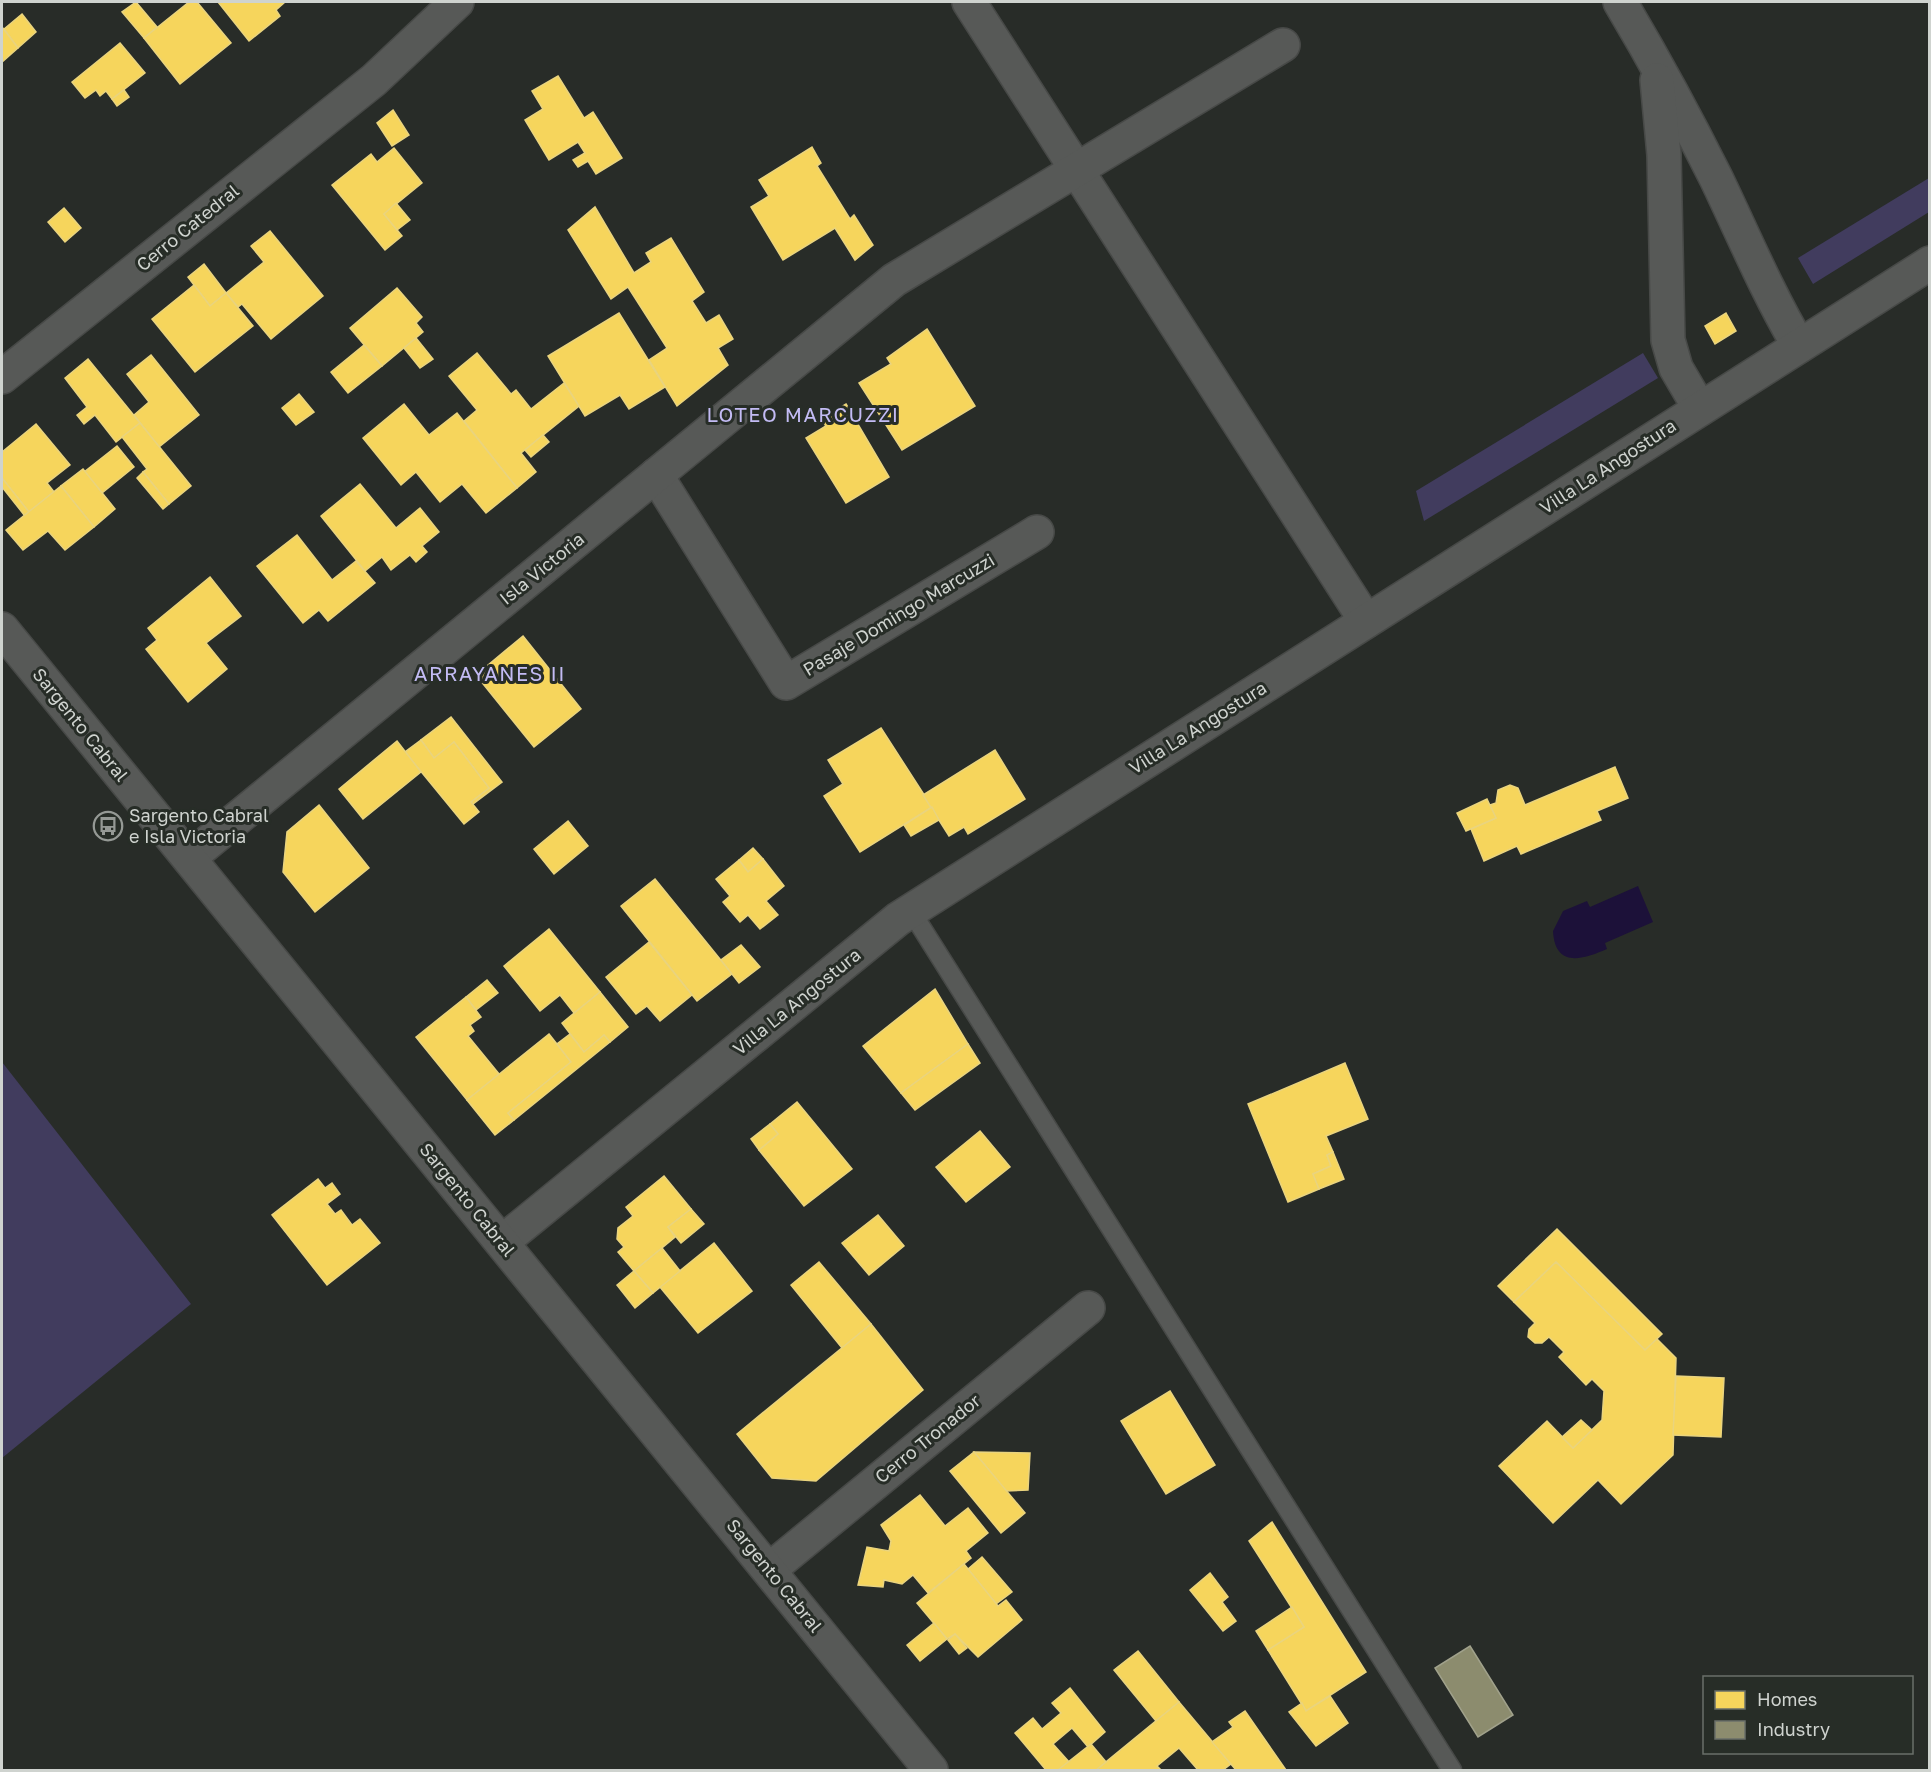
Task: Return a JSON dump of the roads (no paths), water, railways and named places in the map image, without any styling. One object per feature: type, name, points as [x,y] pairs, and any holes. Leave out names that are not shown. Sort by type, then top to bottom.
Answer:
[{"type":"street","name":"Cerro Catedral","points":[[2,377],[374,80],[457,2]]},
{"type":"street","points":[[969,2],[1366,621]]},
{"type":"street","points":[[1620,2],[1655,60],[1716,179],[1776,306],[1799,346]]},
{"type":"street","name":"Isla Victoria","points":[[189,858],[894,280],[1283,45]]},
{"type":"street","points":[[1655,60],[1664,155],[1668,340],[1676,368],[1700,408]]},
{"type":"street","name":"Villa La Angostura","points":[[501,1242],[911,911],[1929,263]]},
{"type":"street","name":"Pasaje Domingo Marcuzzi","points":[[656,475],[786,683],[1037,532]]},
{"type":"street","name":"Sargento Cabral","points":[[2,629],[931,1770]]},
{"type":"street","name":"Cerro Tronador","points":[[769,1570],[1088,1308]]},
{"type":"lane","points":[[911,911],[1452,1770]]},
{"type":"place","name":"Sargento Cabral e Isla Victoria","points":[[108,826]]},
{"type":"district","name":"LOTEO MARCUZZI","points":[[803,415]]},
{"type":"district","name":"ARRAYANES II","points":[[490,674]]}]
